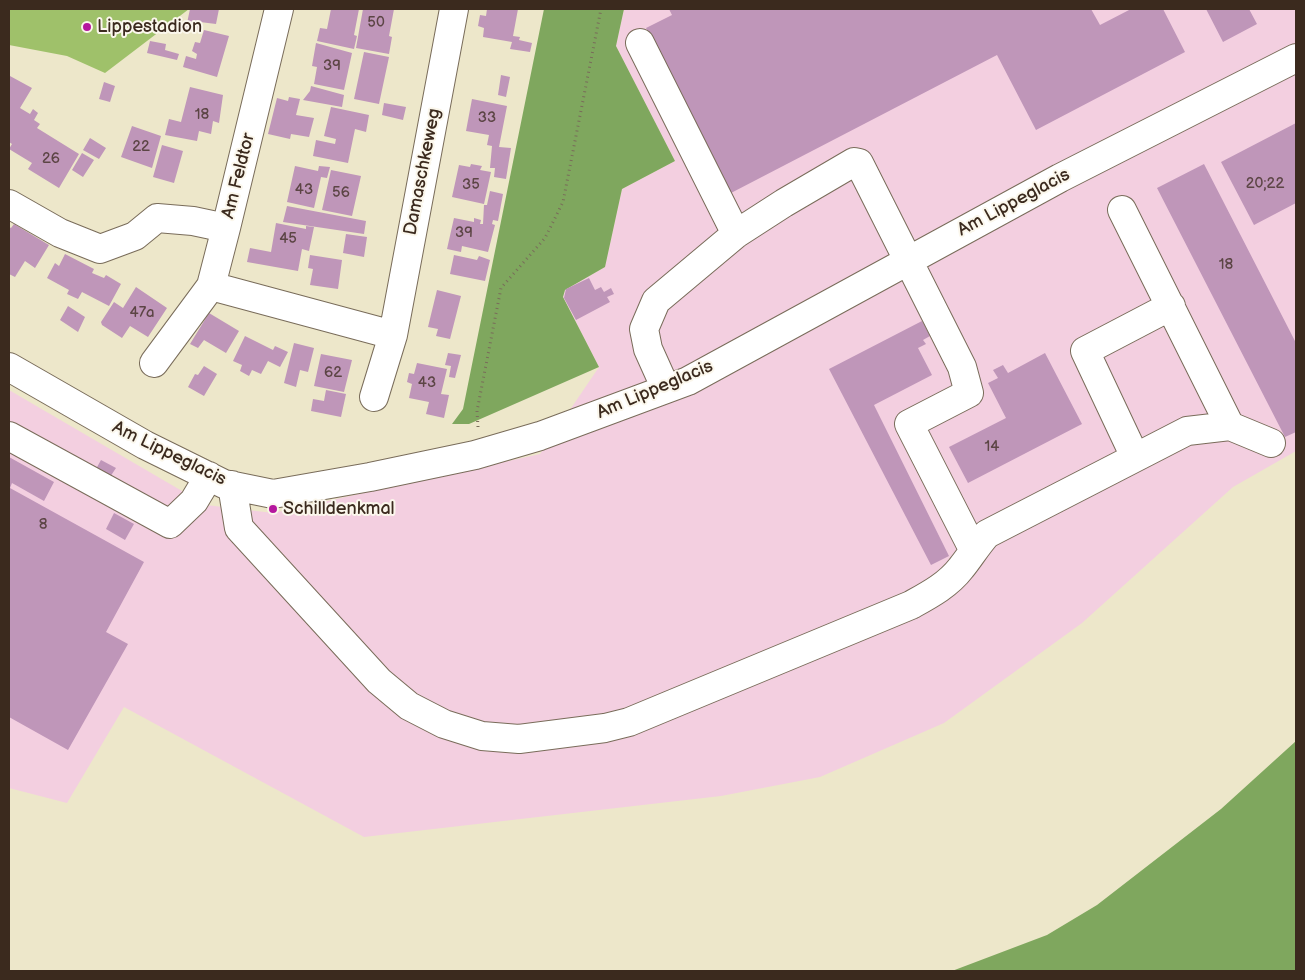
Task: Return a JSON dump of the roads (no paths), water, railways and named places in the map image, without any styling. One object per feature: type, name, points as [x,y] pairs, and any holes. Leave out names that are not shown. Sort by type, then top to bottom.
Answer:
[{"type":"street","name":"Am Feldtor","points":[[9,204],[60,233],[100,249],[135,236],[157,218],[193,221],[226,228],[279,9]]},
{"type":"street","name":"Damaschkeweg","points":[[374,397],[393,335],[454,9]]},
{"type":"street","points":[[640,43],[736,234]]},
{"type":"street","name":"Am Lippeglacis","points":[[9,367],[145,445],[220,481],[272,494],[370,478],[475,455],[540,436],[688,381],[1069,174],[1296,58]]},
{"type":"street","points":[[666,389],[648,349],[644,329],[656,301],[736,234],[854,162],[859,163],[865,170],[962,367],[969,393],[909,424],[974,549]]},
{"type":"street","points":[[1122,210],[1230,426]]},
{"type":"street","points":[[154,363],[211,286],[226,228]]},
{"type":"street","points":[[211,286],[393,335]]},
{"type":"street","points":[[1135,457],[1085,351],[1170,306]]},
{"type":"street","points":[[9,436],[170,524],[194,501],[220,481],[239,528],[379,681],[408,706],[444,724],[482,736],[520,738],[549,737],[629,722],[911,605],[939,589],[960,569],[987,534],[1187,431],[1230,426],[1271,443]]},
{"type":"place","name":"Lippestadion","points":[[87,27]]},
{"type":"place","name":"Schilldenkmal","points":[[273,509]]}]
